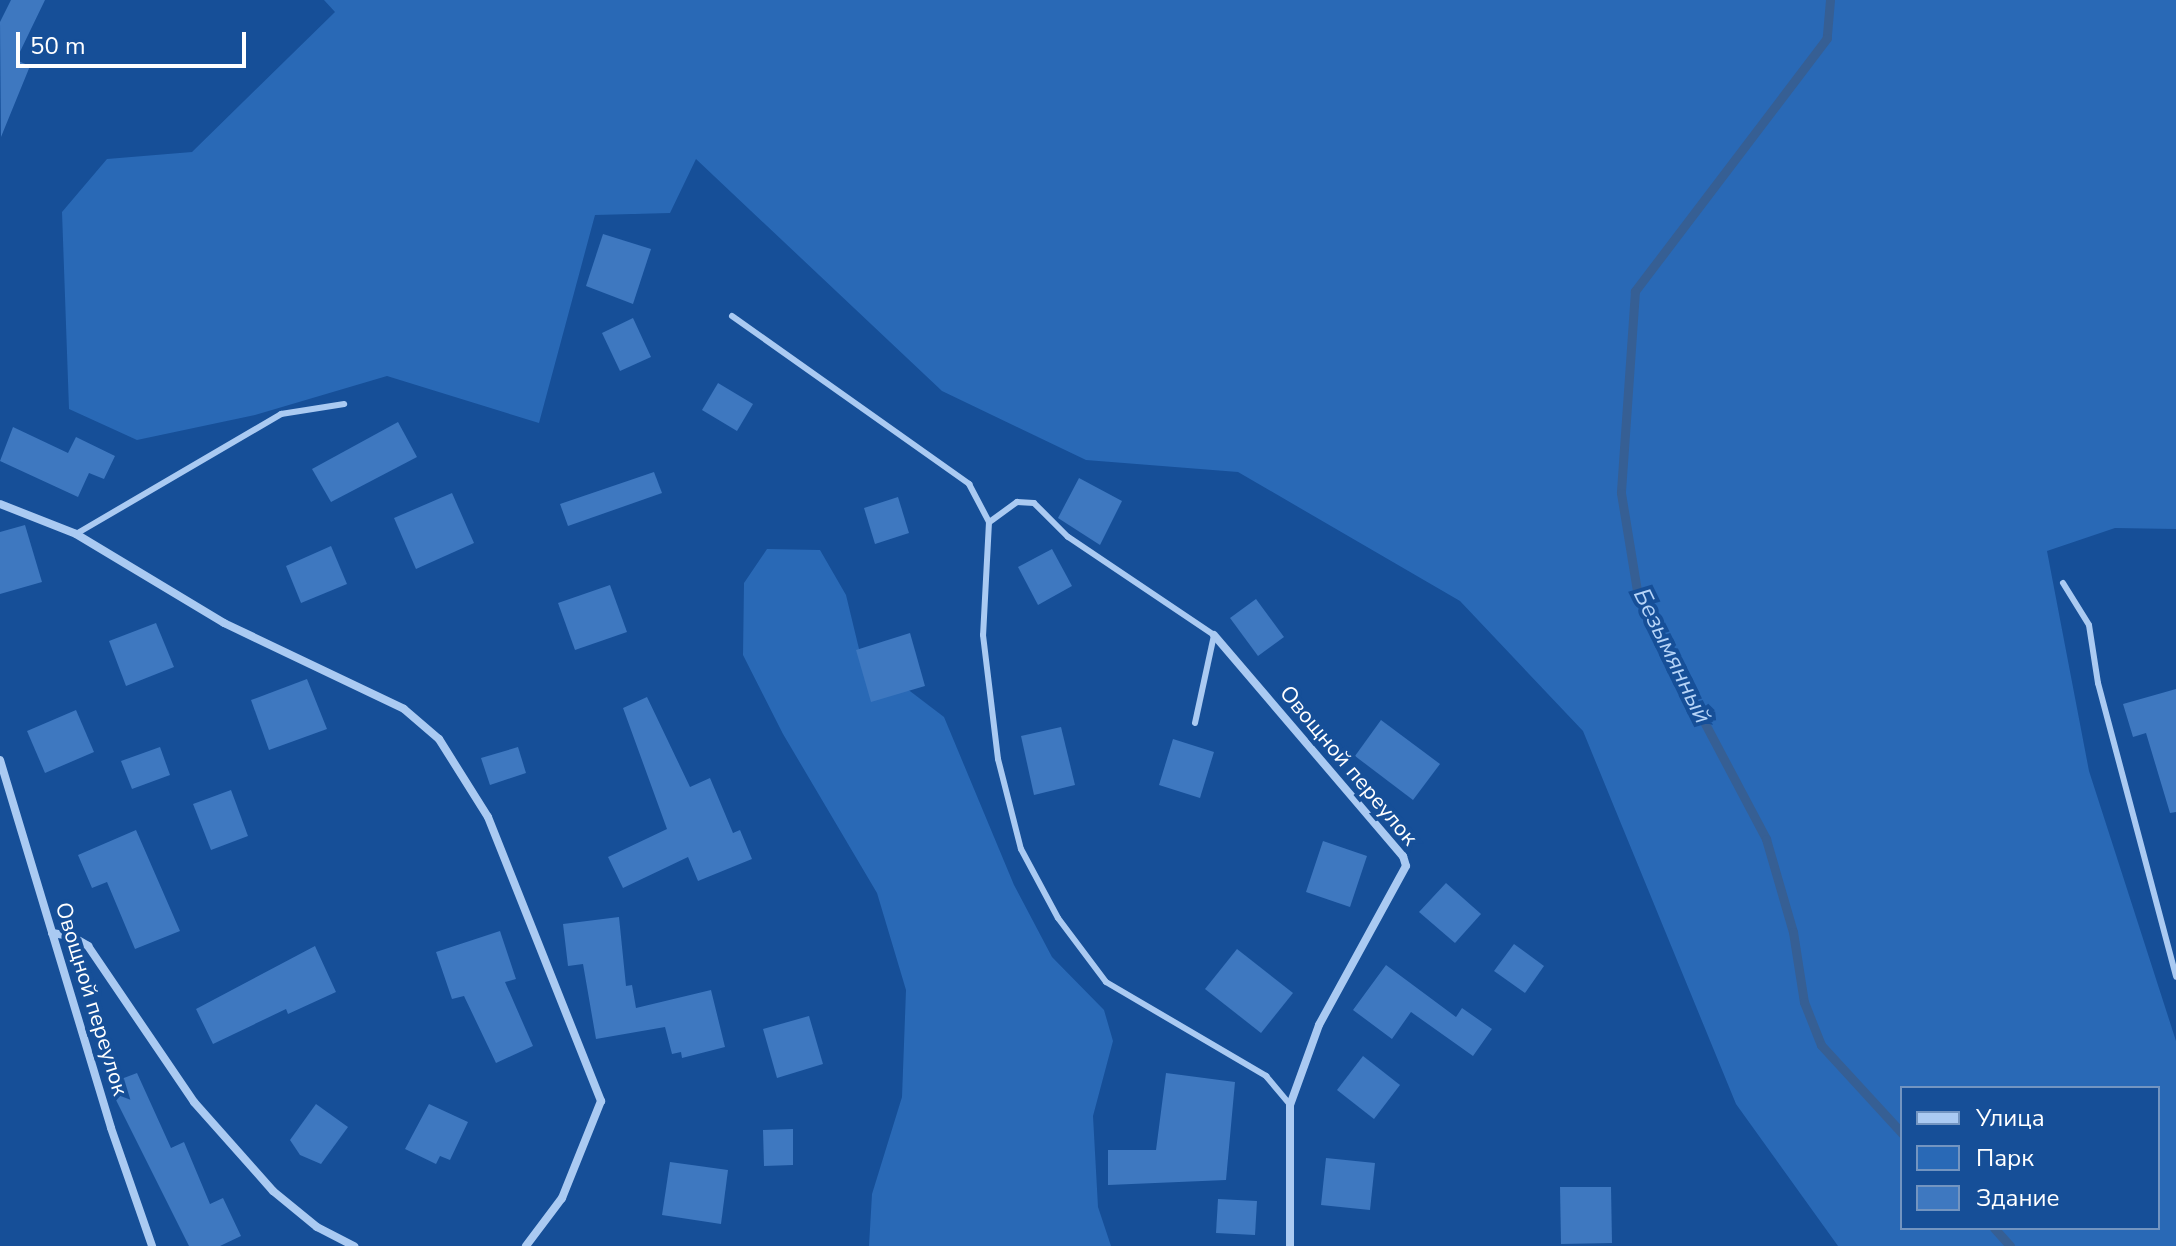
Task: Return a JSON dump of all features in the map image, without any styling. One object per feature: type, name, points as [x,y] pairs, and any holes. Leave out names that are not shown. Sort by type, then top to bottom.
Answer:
[{"type":"street","points":[[0,504],[76,534],[224,623],[404,709],[439,739],[488,817],[601,1101],[562,1198],[526,1246]]},
{"type":"street","name":"Овощной переулок","points":[[1214,635],[1403,856],[1406,866],[1319,1025],[1290,1105],[1290,1246]]},
{"type":"street","name":"Овощной переулок","points":[[0,760],[152,1246]]},
{"type":"street","points":[[52,933],[71,936],[88,946],[194,1102],[273,1191],[317,1227],[354,1246]]},
{"type":"lane","points":[[732,316],[969,484],[989,522],[983,635],[998,759],[1021,849],[1058,918],[1106,982],[1266,1076],[1290,1105]]},
{"type":"lane","points":[[76,534],[281,414],[344,404]]},
{"type":"lane","points":[[989,522],[1017,502],[1034,503],[1068,537],[1214,635],[1195,723]]},
{"type":"lane","points":[[2063,583],[2089,625],[2098,683],[2176,977]]},
{"type":"green space","points":[[324,0],[2176,0],[2176,529],[2115,528],[2047,551],[2089,771],[2176,1041],[2176,1246],[1838,1246],[1736,1104],[1583,731],[1460,601],[1238,472],[1086,460],[942,391],[696,159],[670,213],[595,215],[539,423],[387,376],[255,415],[137,440],[69,409],[62,212],[107,159],[192,152],[335,12]]},
{"type":"green space","points":[[767,549],[820,550],[846,595],[860,653],[944,717],[1014,885],[1052,957],[1104,1010],[1113,1041],[1093,1116],[1098,1207],[1111,1246],[869,1246],[872,1194],[902,1097],[906,990],[877,893],[783,734],[743,655],[744,583]]},
{"type":"building","points":[[11,0],[45,0],[16,60],[30,66],[1,137],[0,22]]},
{"type":"building","points":[[603,234],[651,249],[633,304],[586,286]]},
{"type":"building","points":[[633,318],[651,357],[620,371],[602,333]]},
{"type":"building","points":[[718,383],[753,404],[737,431],[702,410]]},
{"type":"building","points":[[398,422],[417,457],[331,502],[312,469]]},
{"type":"building","points":[[13,427],[68,453],[76,437],[115,456],[104,479],[89,473],[78,497],[0,461]]},
{"type":"building","points":[[654,472],[662,493],[568,526],[560,504]]},
{"type":"building","points":[[1079,478],[1122,501],[1100,545],[1058,518]]},
{"type":"building","points":[[452,493],[474,543],[416,569],[394,518]]},
{"type":"building","points":[[898,497],[909,533],[875,544],[864,508]]},
{"type":"building","points":[[25,525],[42,582],[0,594],[0,532]]},
{"type":"building","points":[[331,546],[347,584],[301,603],[286,566]]},
{"type":"building","points":[[1052,549],[1072,586],[1038,605],[1018,567]]},
{"type":"building","points":[[610,585],[627,632],[575,650],[558,603]]},
{"type":"building","points":[[1256,599],[1284,637],[1258,656],[1230,618]]},
{"type":"building","points":[[156,623],[174,667],[126,686],[109,641]]},
{"type":"building","points":[[910,633],[925,686],[871,702],[856,650]]},
{"type":"building","points":[[307,679],[327,729],[269,750],[251,700]]},
{"type":"building","points":[[2176,689],[2176,812],[2170,813],[2146,733],[2133,737],[2123,704]]},
{"type":"building","points":[[647,697],[690,787],[710,778],[733,833],[740,830],[752,859],[698,881],[688,857],[623,888],[608,857],[667,829],[623,708]]},
{"type":"building","points":[[76,710],[94,752],[45,773],[27,731]]},
{"type":"building","points":[[1381,720],[1440,764],[1413,800],[1355,756]]},
{"type":"building","points":[[1061,727],[1075,785],[1034,795],[1021,736]]},
{"type":"building","points":[[1173,739],[1214,752],[1200,798],[1159,785]]},
{"type":"building","points":[[160,747],[170,775],[132,789],[121,761]]},
{"type":"building","points":[[518,747],[526,773],[490,785],[481,758]]},
{"type":"building","points":[[231,790],[248,836],[211,850],[193,804]]},
{"type":"building","points":[[136,830],[180,931],[135,949],[107,882],[92,888],[78,855]]},
{"type":"building","points":[[1323,841],[1367,856],[1350,907],[1306,892]]},
{"type":"building","points":[[1446,883],[1481,914],[1455,943],[1419,912]]},
{"type":"building","points":[[619,917],[626,986],[632,985],[636,1008],[711,990],[725,1047],[682,1058],[681,1052],[672,1054],[665,1027],[596,1039],[583,964],[568,966],[563,924]]},
{"type":"building","points":[[500,931],[516,979],[505,982],[533,1046],[496,1063],[464,996],[452,999],[436,952]]},
{"type":"building","points":[[1514,944],[1544,966],[1525,993],[1494,971]]},
{"type":"building","points":[[315,946],[336,992],[288,1014],[286,1009],[213,1044],[196,1009]]},
{"type":"building","points":[[1237,949],[1293,993],[1261,1033],[1205,989]]},
{"type":"building","points":[[1386,965],[1456,1017],[1462,1008],[1492,1029],[1473,1056],[1411,1012],[1392,1039],[1353,1010]]},
{"type":"building","points":[[809,1016],[823,1064],[777,1078],[763,1029]]},
{"type":"building","points":[[1363,1056],[1400,1085],[1374,1119],[1337,1090]]},
{"type":"building","points":[[137,1073],[171,1148],[184,1142],[210,1204],[223,1198],[241,1236],[220,1246],[189,1246],[108,1084]]},
{"type":"building","points":[[1166,1073],[1235,1082],[1226,1180],[1108,1185],[1108,1150],[1156,1150]]},
{"type":"building","points":[[316,1104],[348,1127],[321,1164],[300,1155],[290,1140]]},
{"type":"building","points":[[429,1104],[468,1122],[450,1160],[440,1156],[436,1164],[405,1149]]},
{"type":"building","points":[[793,1129],[793,1165],[764,1166],[763,1130]]},
{"type":"building","points":[[1326,1158],[1375,1163],[1370,1210],[1321,1205]]},
{"type":"building","points":[[670,1162],[728,1170],[721,1224],[662,1215]]},
{"type":"building","points":[[1560,1187],[1611,1187],[1612,1243],[1561,1244]]},
{"type":"building","points":[[1218,1199],[1257,1201],[1255,1235],[1216,1233]]},
{"type":"waterway","name":"Безымянный","points":[[1830,0],[1827,38],[1635,291],[1621,493],[1638,597],[1766,839],[1793,932],[1804,1002],[1821,1045],[1900,1131]]},
{"type":"waterway","name":"Безымянный","points":[[1996,1230],[2010,1246]]}]
